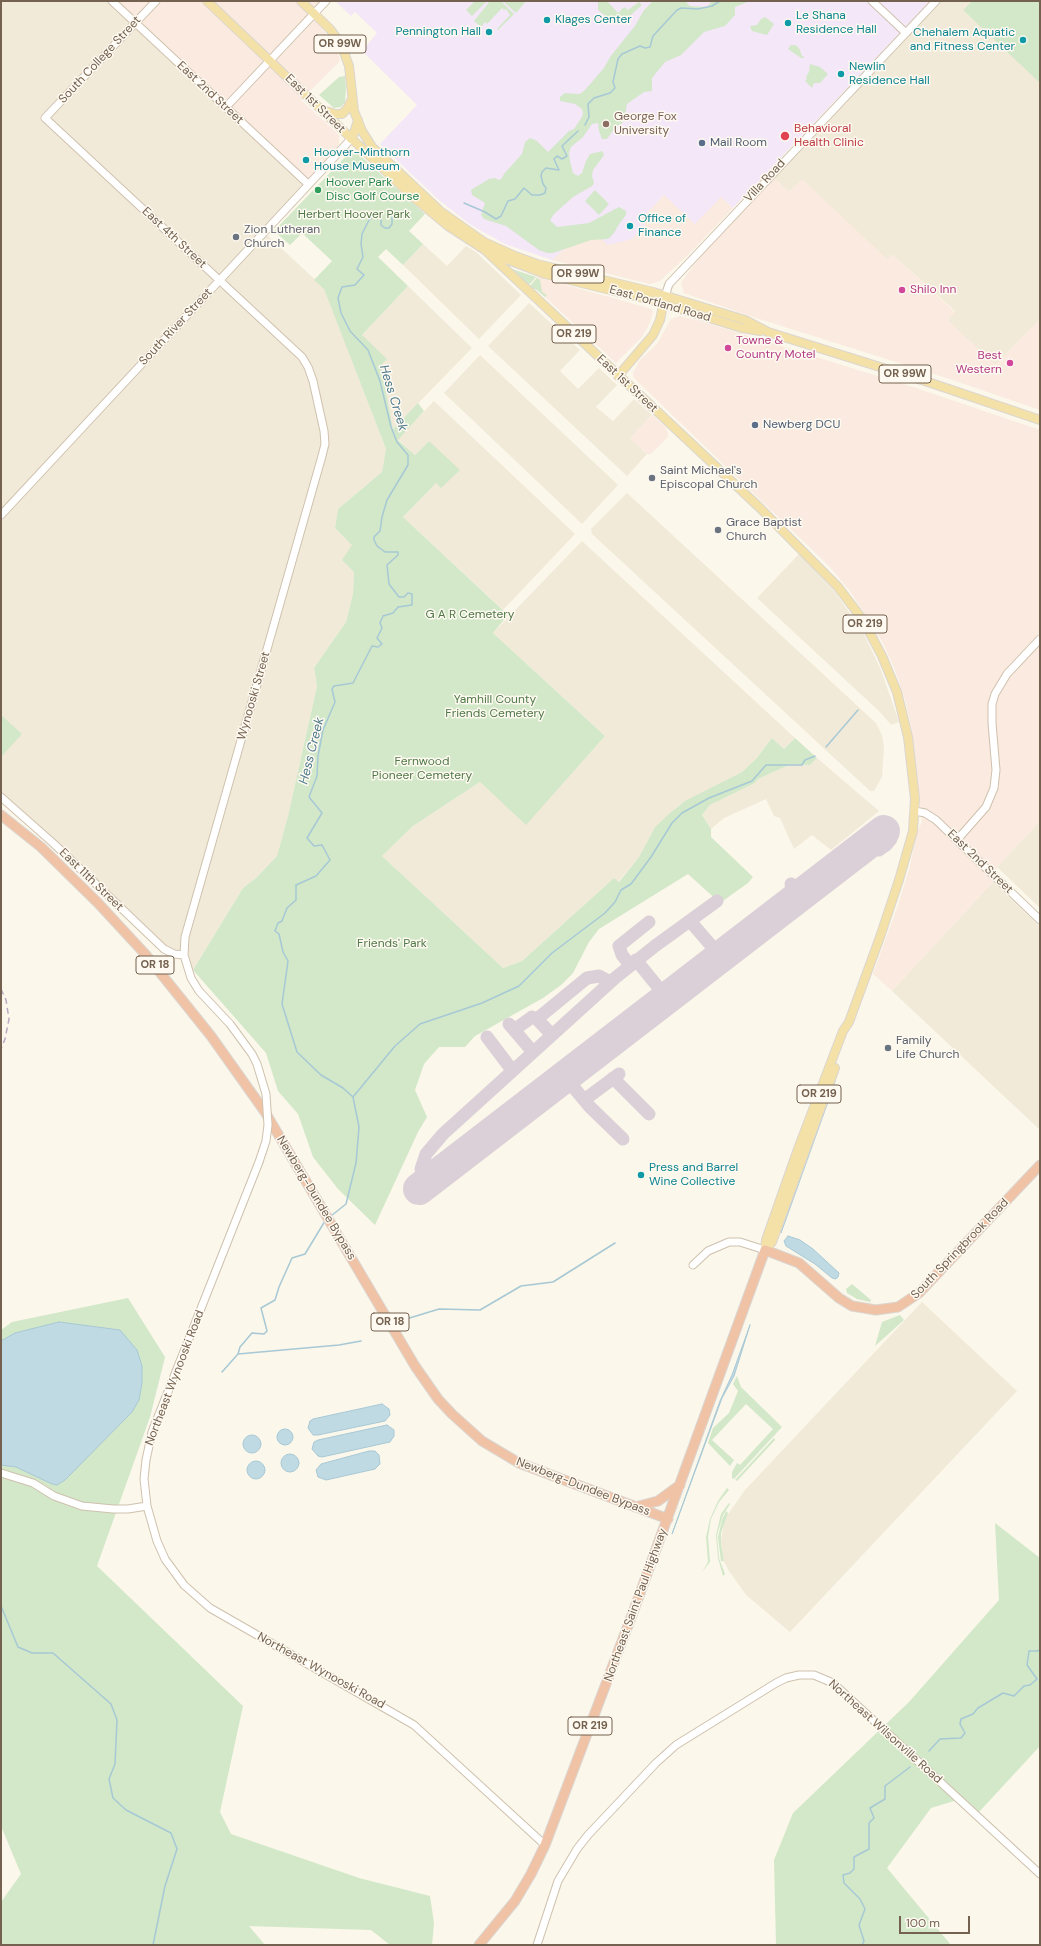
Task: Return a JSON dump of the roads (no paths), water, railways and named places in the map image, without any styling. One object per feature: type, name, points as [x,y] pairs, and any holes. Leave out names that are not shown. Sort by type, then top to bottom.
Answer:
[{"type":"highway","name":"Newberg-Dundee Bypass","points":[[1,815],[36,843],[68,873],[146,955],[211,1036],[265,1112],[426,1382],[438,1399],[466,1428],[500,1453],[519,1463],[668,1519]]},
{"type":"highway","name":"South Springbrook Road","points":[[765,1250],[799,1263],[839,1298],[852,1306],[876,1310],[898,1306],[919,1294],[1040,1165]]},
{"type":"highway","name":"Northeast Saint Paul Highway","points":[[479,1945],[515,1901],[531,1874],[545,1845],[668,1519],[765,1250]]},
{"type":"highway","points":[[634,1507],[658,1501],[680,1485]]},
{"type":"main road","name":"East 2nd Street","points":[[112,1],[308,184]]},
{"type":"main road","name":"South College Street","points":[[45,118],[156,1]]},
{"type":"main road","name":"East 1st Street","points":[[207,1],[351,139],[437,218],[465,238],[489,248]]},
{"type":"main road","name":"OR 99W","points":[[301,1],[333,33],[345,54],[351,79],[352,99]]},
{"type":"main road","points":[[226,107],[326,1]]},
{"type":"main road","points":[[872,1],[906,33]]},
{"type":"main road","name":"Villa Road","points":[[618,376],[653,335],[660,320],[669,284],[936,1]]},
{"type":"main road","name":"East 1st Street","points":[[352,99],[358,120],[367,139],[380,154],[451,220],[489,248],[529,293],[764,512],[824,571],[850,602],[875,641],[891,675],[905,724],[914,787],[915,811],[913,831],[909,841]]},
{"type":"main road","points":[[321,110],[335,114],[342,114],[347,109],[352,99]]},
{"type":"main road","name":"East 4th Street","points":[[45,118],[302,357]]},
{"type":"main road","points":[[358,120],[351,139],[358,141],[380,154]]},
{"type":"main road","name":"South River Street","points":[[1,515],[351,139]]},
{"type":"main road","name":"East Portland Road","points":[[489,248],[518,265],[545,274],[664,300],[742,328],[768,332],[931,383],[1040,420]]},
{"type":"main road","name":"Wynooski Street","points":[[230,1024],[194,984],[188,971],[184,955],[185,937],[325,444],[324,431],[316,393],[308,367],[302,357]]},
{"type":"main road","points":[[957,840],[986,807],[994,788],[996,770],[992,704],[999,686],[1007,674],[1040,639]]},
{"type":"main road","name":"East 1st Street","points":[[909,841],[911,774]]},
{"type":"main road","name":"East 11th Street","points":[[1,797],[63,852],[164,949],[174,954],[184,955]]},
{"type":"main road","name":"East 2nd Street","points":[[915,811],[925,813],[933,817],[1040,920]]},
{"type":"main road","name":"Northeast Saint Paul Highway","points":[[765,1250],[766,1240],[798,1149],[843,1031],[849,1022],[892,903],[909,841]]},
{"type":"main road","name":"Northeast Wynooski Road","points":[[230,1024],[252,1054],[261,1076],[266,1094],[268,1125],[266,1141],[152,1432],[146,1460],[144,1479],[151,1525],[165,1558],[184,1585],[196,1597],[222,1616],[414,1726],[545,1845]]},
{"type":"main road","points":[[694,1265],[708,1251],[729,1242],[740,1242],[765,1250]]},
{"type":"main road","points":[[1,1473],[33,1484],[54,1496],[82,1506],[113,1509],[147,1506]]},
{"type":"main road","name":"Northeast Wilsonville Road","points":[[537,1945],[558,1880],[576,1849],[656,1763],[676,1746],[776,1683],[799,1674],[824,1678],[838,1686],[1040,1874]]},
{"type":"water","points":[[836,1077],[834,1085],[781,1233],[781,1228]]},
{"type":"water","points":[[788,1236],[800,1240],[813,1249],[839,1273],[838,1277],[836,1279],[832,1278],[815,1264],[786,1246],[784,1241]]},
{"type":"water","points":[[59,1322],[120,1330],[137,1350],[142,1366],[142,1383],[139,1400],[132,1412],[65,1480],[57,1485],[16,1467],[1,1465],[1,1341],[15,1333]]},
{"type":"water","points":[[750,1325],[734,1376],[722,1398],[672,1534],[720,1401],[732,1375]]},
{"type":"water","points":[[382,1404],[389,1409],[390,1415],[385,1421],[318,1435],[313,1435],[308,1428],[310,1421],[313,1419]]},
{"type":"water","points":[[387,1425],[394,1430],[394,1436],[390,1442],[322,1457],[318,1456],[312,1449],[314,1442],[318,1440]]},
{"type":"water","points":[[282,1429],[288,1429],[293,1434],[291,1443],[288,1445],[282,1445],[277,1440],[277,1434]]},
{"type":"water","points":[[252,1435],[258,1438],[261,1444],[258,1450],[252,1453],[246,1450],[243,1444],[246,1438]]},
{"type":"water","points":[[369,1451],[375,1451],[379,1455],[380,1464],[375,1469],[326,1480],[318,1477],[316,1470],[321,1464]]},
{"type":"water","points":[[290,1454],[296,1457],[299,1463],[296,1469],[290,1472],[284,1469],[281,1463],[284,1457]]},
{"type":"water","points":[[256,1461],[262,1464],[265,1470],[262,1476],[256,1479],[250,1476],[247,1470],[250,1464]]},
{"type":"waterway","name":"Hess Creek","points":[[585,125],[589,117],[588,104],[594,98],[610,93],[615,88],[613,82],[618,59],[622,54],[640,46],[645,48],[650,47],[653,36],[677,10],[681,8],[698,9],[712,6],[720,1]]},
{"type":"waterway","name":"Hess Creek","points":[[464,203],[485,212],[496,219],[501,216],[508,201],[515,199],[524,188],[532,195],[540,195],[545,193],[546,188],[543,184],[541,176],[542,172],[546,168],[559,170],[554,159],[557,156],[562,159],[567,156],[562,146],[578,131]]},
{"type":"waterway","name":"Hess Creek","points":[[331,1216],[346,1204],[356,1163],[359,1127],[353,1097],[343,1088],[321,1075],[297,1052],[282,1004],[288,961],[283,952],[279,934],[275,931],[278,923],[282,921],[287,908],[296,900],[296,885],[316,876],[330,860],[322,845],[314,846],[307,838],[322,813],[309,797],[317,776],[318,756],[323,730],[335,702],[332,689],[334,686],[353,683],[372,646],[378,647],[382,644],[377,638],[382,628],[380,623],[383,616],[393,613],[398,607],[412,605],[412,594],[408,593],[404,597],[399,597],[389,584],[387,565],[398,555],[398,552],[385,552],[377,546],[374,540],[374,537],[380,531],[387,500],[408,465],[408,455],[397,442],[391,427],[380,381],[368,350],[350,331],[341,313],[338,298],[342,287],[355,285],[364,275],[357,269],[363,257],[361,244],[362,234],[369,220],[378,214],[381,217],[381,225],[385,228],[389,228],[392,224],[392,216],[406,210]]},
{"type":"waterway","points":[[826,747],[858,710]]},
{"type":"waterway","points":[[353,1097],[395,1046],[420,1024],[482,1003],[519,986],[552,953],[605,913],[615,902],[621,890],[631,884],[651,857],[672,823],[682,813],[709,798],[752,781],[766,765],[802,765],[805,760],[815,756]]},
{"type":"waterway","name":"Hess Creek","points":[[222,1372],[238,1354],[240,1347],[252,1333],[264,1334],[267,1331],[261,1308],[275,1300],[292,1258],[305,1254],[325,1221]]},
{"type":"waterway","points":[[403,1320],[439,1309],[480,1310],[521,1286],[553,1282],[615,1243]]},
{"type":"waterway","points":[[238,1354],[339,1345],[361,1341]]},
{"type":"waterway","points":[[1,1606],[18,1647],[32,1653],[53,1653],[111,1704],[117,1720],[115,1764],[109,1779],[113,1798],[126,1810],[171,1833],[177,1849],[165,1886],[153,1945]]},
{"type":"waterway","points":[[929,1751],[940,1739],[961,1738],[965,1733],[960,1724],[961,1719],[973,1714],[978,1708],[1003,1693],[1014,1696],[1024,1686],[1030,1685],[1037,1679],[1027,1665],[1029,1651],[1038,1651],[1040,1649]]},
{"type":"waterway","points":[[862,1945],[864,1941],[859,1925],[865,1909],[860,1899],[844,1883],[843,1875],[850,1873],[854,1869],[854,1857],[869,1849],[869,1823],[874,1818],[870,1808],[885,1799],[885,1786],[910,1767]]},
{"type":"railway","points":[[1,989],[6,1000],[9,1019],[5,1039],[1,1049]]},
{"type":"place","name":"Klages Center","points":[[547,20]]},
{"type":"place","name":"Le Shana Residence Hall","points":[[788,23]]},
{"type":"place","name":"Pennington Hall","points":[[489,32]]},
{"type":"place","name":"Chehalem Aquatic and Fitness Center","points":[[1023,40]]},
{"type":"place","name":"Newlin Residence Hall","points":[[841,74]]},
{"type":"place","name":"George Fox University","points":[[606,124]]},
{"type":"place","name":"Behavioral Health Clinic","points":[[785,136]]},
{"type":"place","name":"Mail Room","points":[[702,143]]},
{"type":"place","name":"Hoover-Minthorn House Museum","points":[[306,160]]},
{"type":"place","name":"Hoover Park Disc Golf Course","points":[[318,190]]},
{"type":"place","name":"Office of Finance","points":[[630,226]]},
{"type":"place","name":"Zion Lutheran Church","points":[[236,237]]},
{"type":"place","name":"Shilo Inn","points":[[902,290]]},
{"type":"place","name":"Towne & Country Motel","points":[[728,348]]},
{"type":"place","name":"Best Western","points":[[1010,363]]},
{"type":"place","name":"Newberg DCU","points":[[755,425]]},
{"type":"place","name":"Saint Michael's Episcopal Church","points":[[652,478]]},
{"type":"place","name":"Grace Baptist Church","points":[[718,530]]},
{"type":"place","name":"Family Life Church","points":[[888,1048]]},
{"type":"place","name":"Press and Barrel Wine Collective","points":[[641,1175]]},
{"type":"park label","name":"Herbert Hoover Park","points":[[354,215]]},
{"type":"park label","name":"G A R Cemetery","points":[[470,615]]},
{"type":"park label","name":"Yamhill County Friends Cemetery","points":[[495,707]]},
{"type":"park label","name":"Fernwood Pioneer Cemetery","points":[[422,769]]},
{"type":"park label","name":"Friends' Park","points":[[392,944]]}]
